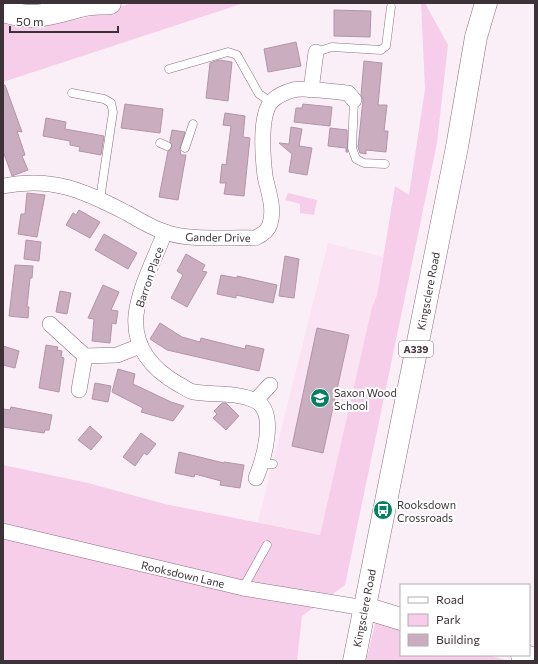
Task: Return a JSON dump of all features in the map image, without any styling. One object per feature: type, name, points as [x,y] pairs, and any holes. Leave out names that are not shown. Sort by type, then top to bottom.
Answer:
[{"type":"main road","points":[[3,10],[15,15],[41,17],[87,4],[110,3]]},
{"type":"main road","name":"Kingsclere Road","points":[[473,3],[476,37]]},
{"type":"main road","name":"Kingsclere Road","points":[[354,661],[457,147],[476,37],[486,3]]},
{"type":"main road","points":[[364,608],[400,619]]},
{"type":"main road","points":[[525,656],[535,659]]},
{"type":"street","points":[[311,90],[316,52]]},
{"type":"street","points":[[271,102],[280,95],[295,89],[348,93],[354,100]]},
{"type":"street","name":"Gander Drive","points":[[3,186],[24,182],[51,184],[76,189],[100,199],[165,232],[182,236],[256,238],[264,234],[270,224],[272,205],[266,176],[262,140],[267,112],[271,102]]},
{"type":"street","name":"Barron Place","points":[[165,232],[140,296],[136,316],[140,346],[149,361],[162,374],[192,392],[240,396],[256,400]]},
{"type":"street","points":[[50,324],[85,356],[117,355],[140,346]]},
{"type":"street","points":[[79,390],[85,356]]},
{"type":"street","points":[[256,478],[267,464],[267,427],[265,411],[256,400],[270,385]]},
{"type":"street","name":"Rooksdown Lane","points":[[3,531],[243,588],[364,608]]},
{"type":"lane","points":[[316,52],[332,47],[381,50],[386,46],[391,7]]},
{"type":"lane","points":[[169,69],[228,52],[237,55],[259,94],[271,102]]},
{"type":"lane","points":[[72,93],[104,99],[111,103],[114,112],[100,199]]},
{"type":"lane","points":[[354,100],[352,148],[356,159],[364,163],[385,164]]},
{"type":"lane","points":[[185,148],[193,124]]},
{"type":"lane","points":[[243,588],[267,545]]},
{"type":"shaded area","name":"Saxon Wood School","points":[[328,243],[383,257],[377,295],[372,307],[320,535],[258,522]]},
{"type":"green space","points":[[132,3],[244,3],[3,82],[3,20],[40,23],[81,19]]},
{"type":"green space","points":[[421,3],[425,3],[448,45],[437,143],[345,585],[302,616],[297,661],[3,661],[3,465],[88,483],[165,504],[320,535],[372,307],[377,295],[395,186],[409,195],[425,89]]},
{"type":"green space","points":[[288,193],[317,200],[314,215],[300,213],[300,204],[285,200]]},
{"type":"green space","points":[[376,620],[400,627],[400,656],[492,656],[508,661],[366,661]]},
{"type":"building","points":[[334,10],[371,11],[370,37],[334,36]]},
{"type":"building","points":[[296,42],[301,66],[268,72],[264,49]]},
{"type":"building","points":[[219,60],[232,62],[228,101],[206,98],[210,63]]},
{"type":"building","points":[[364,61],[382,63],[378,105],[387,105],[384,131],[388,131],[386,152],[366,150],[366,154],[360,153],[358,147],[363,100],[361,95]]},
{"type":"building","points":[[3,85],[5,85],[22,132],[17,131],[25,155],[22,156],[28,170],[12,176],[3,151]]},
{"type":"building","points":[[125,104],[163,109],[160,133],[121,128]]},
{"type":"building","points":[[303,104],[332,107],[330,126],[294,122],[296,108],[302,108]]},
{"type":"building","points":[[225,113],[245,116],[243,137],[250,138],[244,196],[224,194],[226,183],[220,183],[222,164],[226,165],[231,126],[223,125]]},
{"type":"building","points":[[46,118],[66,122],[65,129],[104,136],[101,155],[79,151],[80,147],[70,145],[70,141],[43,136]]},
{"type":"building","points":[[291,127],[302,129],[299,146],[312,148],[307,175],[289,172],[292,154],[279,143],[289,144]]},
{"type":"building","points":[[330,128],[347,130],[348,152],[346,152],[346,148],[328,146]]},
{"type":"building","points":[[172,130],[185,132],[180,149],[181,155],[186,155],[178,200],[159,197],[168,151],[172,148],[170,141]]},
{"type":"building","points":[[27,193],[45,195],[37,237],[18,234],[21,214],[25,214]]},
{"type":"building","points":[[79,210],[100,222],[90,238],[66,225],[73,213],[76,215]]},
{"type":"building","points":[[104,234],[137,253],[128,269],[95,250]]},
{"type":"building","points":[[26,240],[41,242],[39,261],[24,259]]},
{"type":"building","points":[[186,254],[205,265],[202,271],[207,272],[187,307],[171,298],[183,275],[177,271]]},
{"type":"building","points":[[285,256],[299,259],[294,298],[279,296]]},
{"type":"building","points":[[15,265],[33,266],[32,278],[30,278],[27,307],[29,307],[28,318],[9,316]]},
{"type":"building","points":[[221,275],[237,278],[237,276],[277,285],[273,303],[236,295],[236,298],[217,294]]},
{"type":"building","points":[[103,285],[119,292],[111,310],[118,311],[116,324],[112,323],[110,343],[92,341],[94,319],[88,318]]},
{"type":"building","points":[[60,291],[71,293],[67,314],[56,312]]},
{"type":"building","points":[[160,323],[182,337],[200,342],[201,338],[245,349],[246,345],[264,349],[259,371],[167,350],[150,339]]},
{"type":"building","name":"Saxon Wood School","points":[[317,328],[349,335],[323,453],[292,446]]},
{"type":"building","points":[[46,345],[58,347],[57,350],[62,351],[61,357],[64,358],[59,392],[39,388]]},
{"type":"building","points":[[3,346],[19,351],[15,368],[3,365]]},
{"type":"building","points":[[118,369],[135,374],[133,384],[171,402],[184,406],[173,421],[141,412],[143,408],[112,392]]},
{"type":"building","points":[[95,383],[111,386],[108,402],[92,399]]},
{"type":"building","points":[[222,403],[226,403],[239,416],[226,430],[213,418],[217,414],[214,411]]},
{"type":"building","points":[[11,407],[52,415],[49,430],[45,430],[44,433],[3,427],[3,409],[10,410]]},
{"type":"building","points":[[90,426],[102,437],[91,450],[78,440]]},
{"type":"building","points":[[141,433],[156,444],[147,455],[144,453],[135,466],[123,457]]},
{"type":"building","points":[[179,452],[224,463],[244,465],[240,488],[220,485],[221,481],[195,474],[194,477],[175,473]]},
{"type":"place","name":"Saxon Wood School","points":[[320,398]]},
{"type":"place","name":"Rooksdown Crossroads","points":[[383,510]]}]
